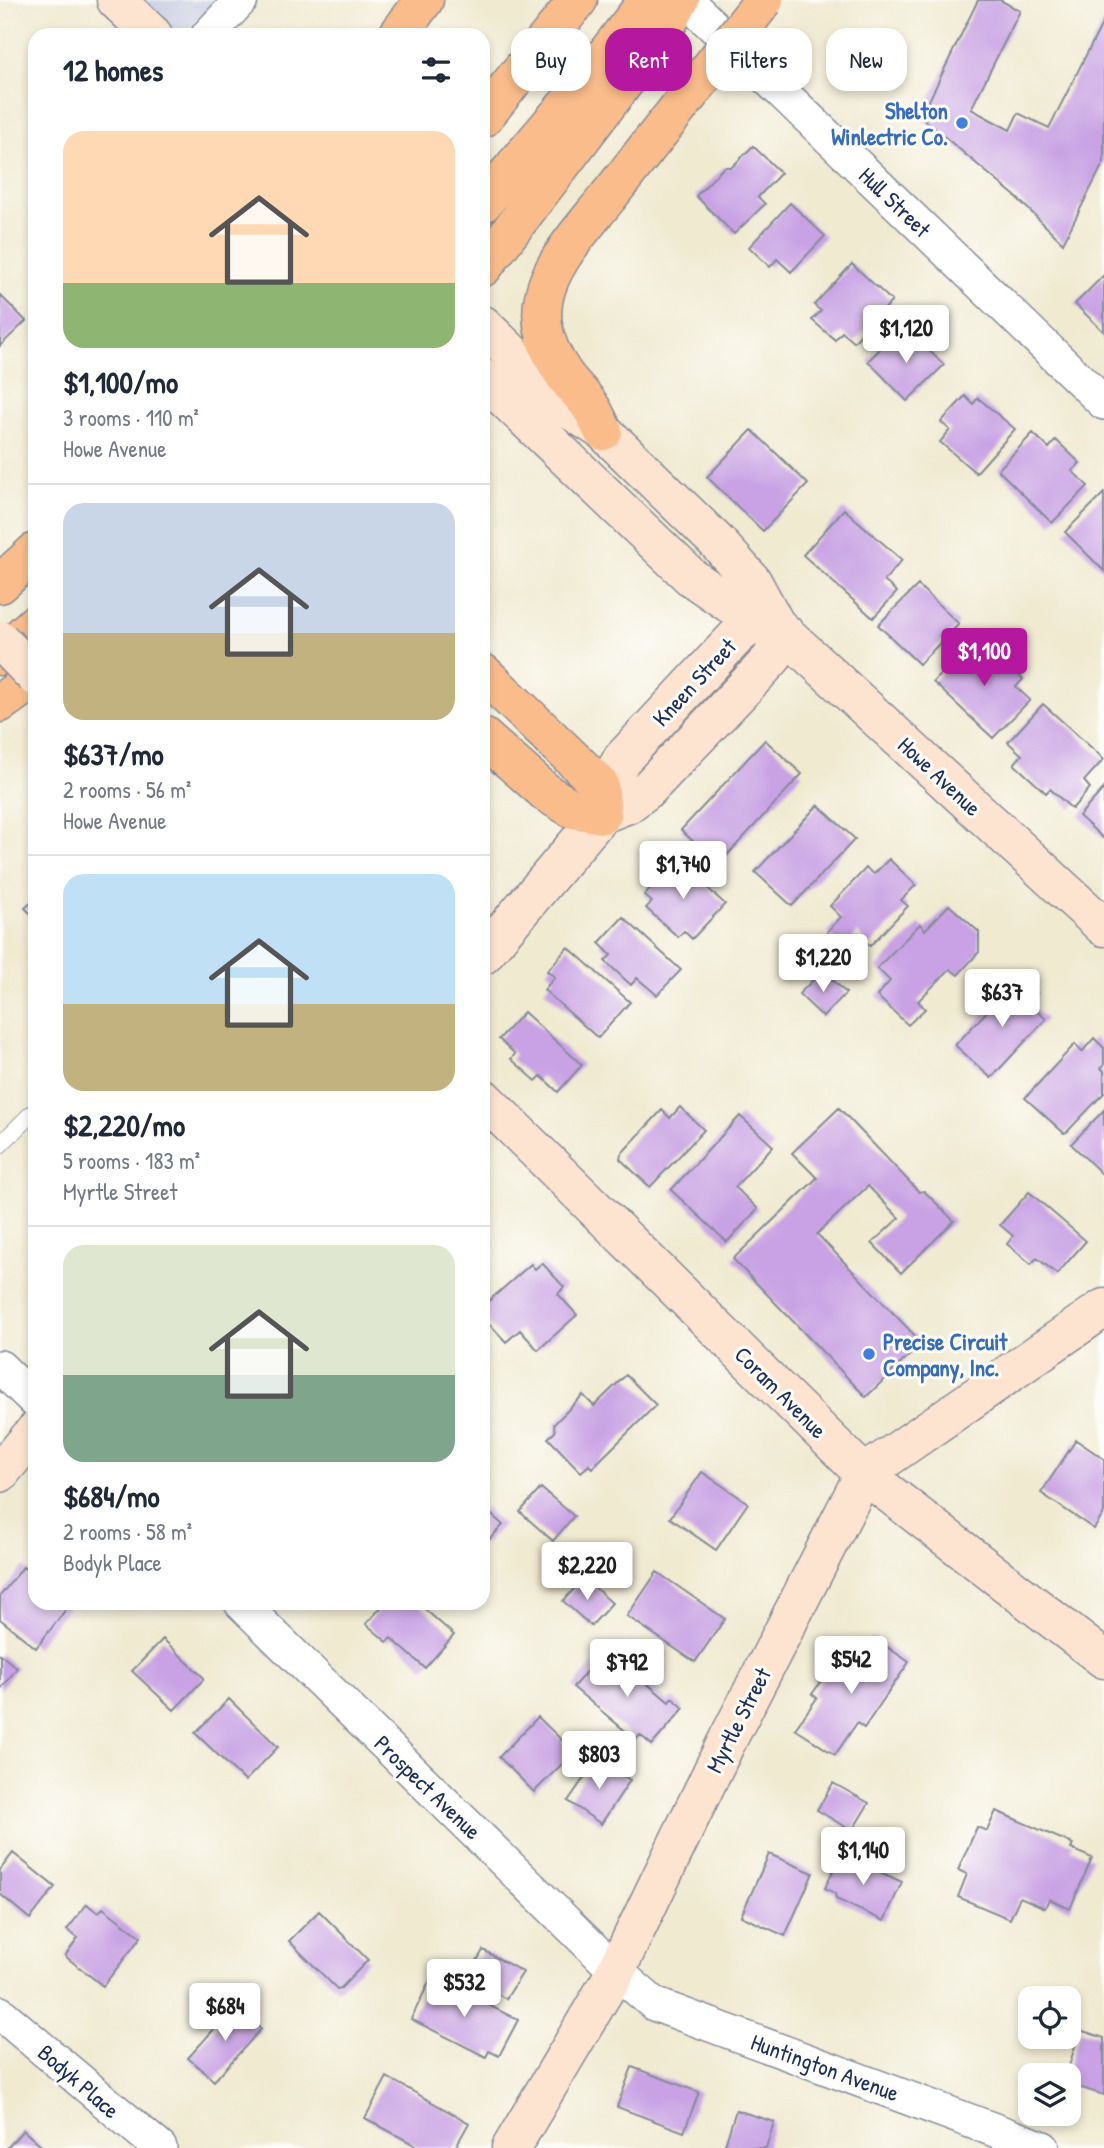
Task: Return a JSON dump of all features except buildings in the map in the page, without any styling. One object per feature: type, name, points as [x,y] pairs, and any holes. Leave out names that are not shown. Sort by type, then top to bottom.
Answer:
[{"type":"highway","points":[[490,109],[579,0]]},
{"type":"highway","points":[[490,195],[571,100],[648,0]]},
{"type":"highway","points":[[490,258],[664,30],[680,0]]},
{"type":"highway","points":[[603,431],[589,404],[563,373],[551,351],[545,334],[542,309],[547,284],[559,258],[764,0]]},
{"type":"highway","points":[[0,584],[28,558]]},
{"type":"highway","points":[[0,656],[28,630]]},
{"type":"highway","points":[[490,680],[598,784],[602,814],[573,809],[548,794],[490,743]]},
{"type":"highway","points":[[0,703],[28,682]]},
{"type":"street","points":[[116,0],[146,28]]},
{"type":"street","points":[[215,28],[241,0]]},
{"type":"street","name":"Hull Street","points":[[686,0],[1104,403]]},
{"type":"street","name":"Howe Avenue","points":[[490,332],[569,410],[603,431],[718,544],[752,581],[776,625]]},
{"type":"street","name":"Howe Avenue","points":[[490,385],[691,577],[730,604],[776,625],[1104,927]]},
{"type":"street","name":"Kneen Street","points":[[490,947],[602,814],[628,804],[648,789],[772,658],[778,642],[776,625]]},
{"type":"street","points":[[0,640],[28,670]]},
{"type":"street","name":"Coram Avenue","points":[[490,1105],[864,1474],[1104,1659]]},
{"type":"street","name":"Myrtle Street","points":[[511,2148],[616,1971],[726,1742],[864,1474],[1104,1308]]},
{"type":"street","points":[[0,1367],[28,1394]]},
{"type":"street","points":[[0,1473],[28,1439]]},
{"type":"street","name":"Prospect Avenue","points":[[248,1610],[616,1971]]},
{"type":"street","name":"Huntington Avenue","points":[[616,1971],[654,2004],[1043,2148]]},
{"type":"street","name":"Bodyk Place","points":[[0,2012],[160,2148]]},
{"type":"lane","points":[[0,1145],[28,1118]]},
{"type":"shaded area","points":[[116,0],[241,0],[215,28],[146,28]]},
{"type":"place","name":"Shelton Winlectric Co.","points":[[962,123]]},
{"type":"place","name":"Precise Circuit Company, Inc.","points":[[869,1354]]}]
